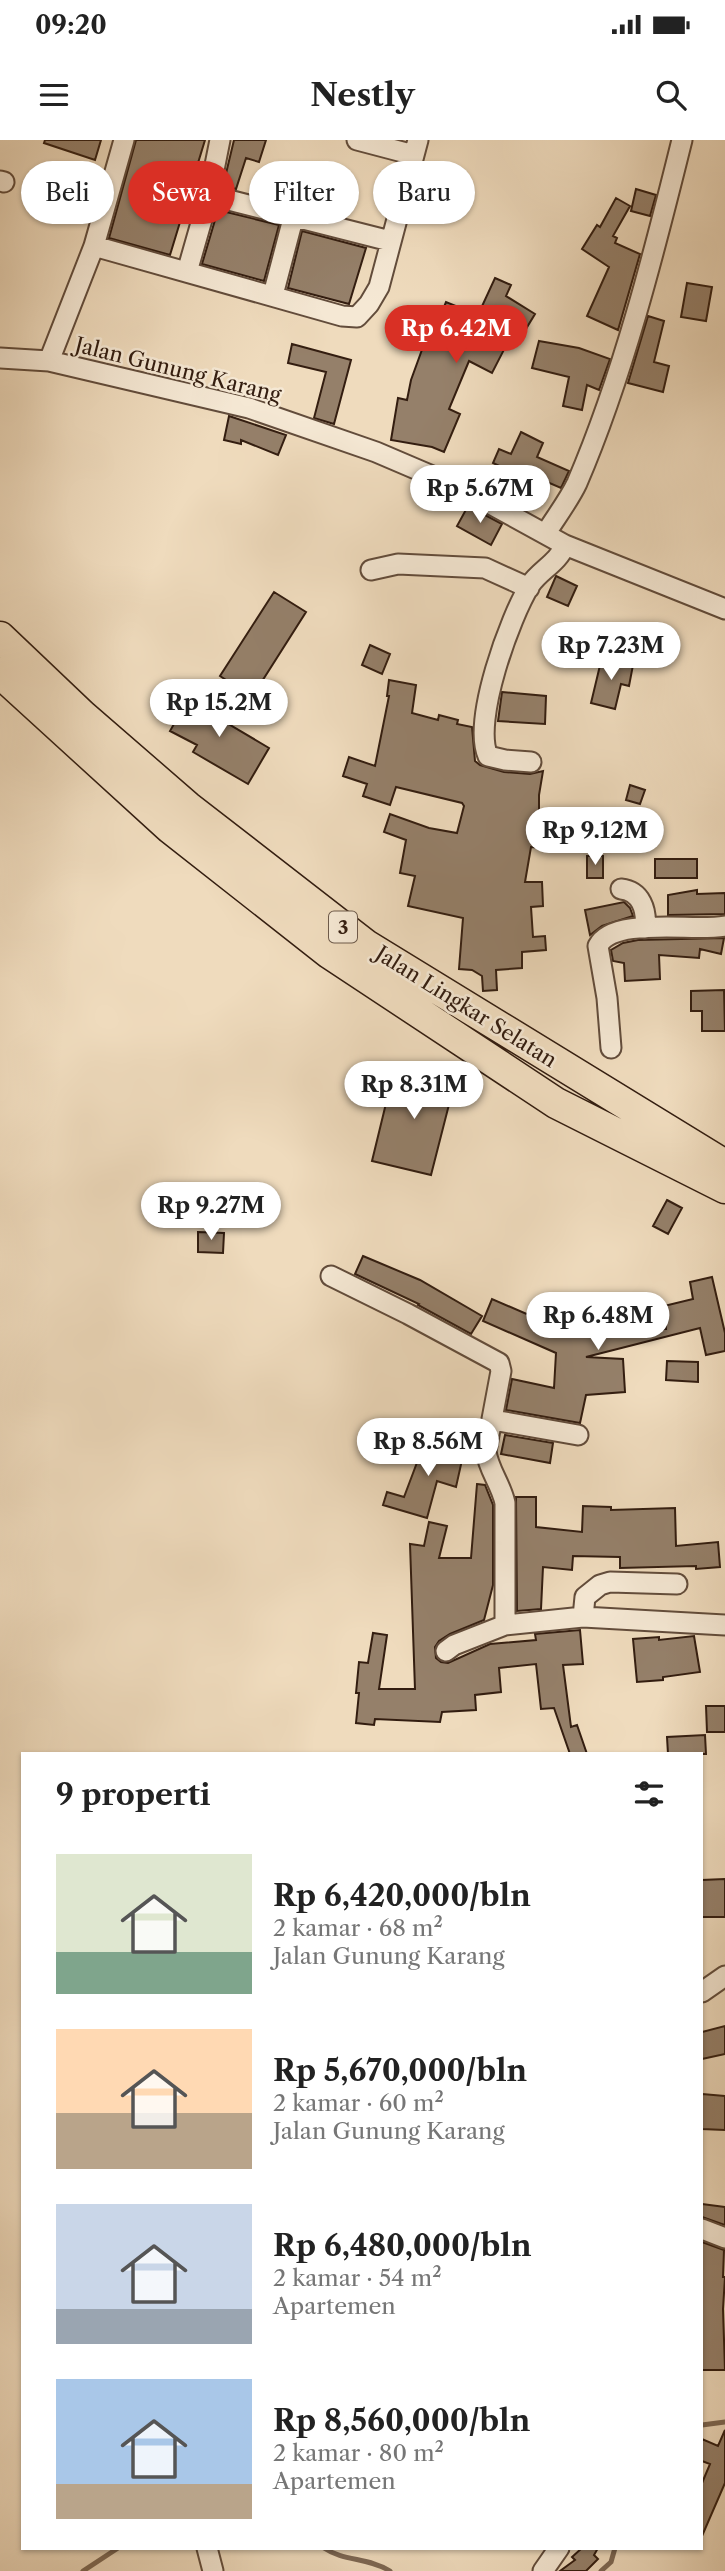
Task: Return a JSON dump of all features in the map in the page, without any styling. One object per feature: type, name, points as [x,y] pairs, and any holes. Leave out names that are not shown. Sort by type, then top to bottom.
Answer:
[{"type":"main road","name":"Jalan Lingkar Selatan","points":[[0,637],[82,715],[179,818],[366,945],[725,1165]]},
{"type":"main road","name":"Jalan Lingkar Selatan","points":[[0,673],[179,818],[329,953],[556,1103],[725,1188]]},
{"type":"street","points":[[50,361],[94,246],[124,140]]},
{"type":"street","points":[[216,161],[220,140]]},
{"type":"street","points":[[94,246],[342,316],[357,317],[379,287],[416,147],[357,140]]},
{"type":"street","points":[[546,533],[576,485],[608,399],[648,272],[682,140]]},
{"type":"street","points":[[187,272],[201,224]]},
{"type":"street","points":[[273,295],[292,224]]},
{"type":"street","points":[[329,224],[390,240]]},
{"type":"street","name":"Jalan Gunung Karang","points":[[0,358],[50,361],[249,408],[376,452],[452,484],[565,545],[725,609]]},
{"type":"street","points":[[531,762],[494,759],[488,756],[485,750],[486,719],[501,646],[528,588],[558,558],[565,545]]},
{"type":"street","points":[[371,570],[398,564],[485,568],[528,588]]},
{"type":"street","points":[[621,889],[631,891],[639,899],[646,919],[645,928]]},
{"type":"street","points":[[611,1048],[607,998],[598,946],[601,941],[611,934],[631,928],[693,929],[725,926]]},
{"type":"street","points":[[331,1276],[499,1363],[501,1371],[494,1420],[486,1451],[487,1460],[502,1488],[505,1503],[505,1625]]},
{"type":"street","points":[[494,1420],[578,1435]]},
{"type":"street","points":[[583,1617],[585,1597],[600,1585],[610,1582],[677,1584]]},
{"type":"street","points":[[446,1651],[454,1645],[505,1625],[583,1617],[725,1625]]},
{"type":"street","points":[[703,1991],[725,1976]]},
{"type":"street","points":[[703,2230],[725,2238]]},
{"type":"street","points":[[208,2550],[213,2571]]},
{"type":"street","points":[[543,2571],[558,2550]]},
{"type":"building","points":[[45,140],[101,140],[95,160],[44,143]]},
{"type":"building","points":[[136,140],[205,140],[199,161],[130,161]]},
{"type":"building","points":[[234,140],[266,140],[259,161],[246,158],[236,189],[235,161],[229,161]]},
{"type":"building","points":[[128,169],[128,224],[179,224],[170,255],[109,238]]},
{"type":"building","points":[[636,189],[656,195],[650,216],[631,211]]},
{"type":"building","points":[[616,198],[630,206],[613,236],[617,238],[615,243],[640,254],[618,330],[587,316],[609,267],[582,249],[597,225],[600,227]]},
{"type":"building","points":[[235,214],[249,218],[249,224],[279,225],[264,281],[202,264],[214,224],[235,224]]},
{"type":"building","points":[[302,231],[366,248],[349,304],[288,288]]},
{"type":"building","points":[[495,278],[511,285],[506,296],[535,314],[521,337],[513,332],[492,373],[469,361],[449,409],[460,414],[444,452],[432,447],[391,440],[398,398],[407,400],[423,347],[427,348],[446,302],[478,315]]},
{"type":"building","points":[[687,283],[712,287],[706,321],[681,317]]},
{"type":"building","points":[[648,316],[664,321],[654,362],[669,366],[663,392],[628,383]]},
{"type":"building","points":[[539,341],[579,348],[610,359],[599,390],[587,385],[582,410],[563,406],[569,377],[532,368]]},
{"type":"building","points":[[292,344],[351,360],[334,424],[314,418],[326,372],[288,363]]},
{"type":"building","points":[[229,416],[286,435],[278,455],[241,440],[241,444],[224,440]]},
{"type":"building","points":[[521,432],[543,443],[537,457],[569,471],[561,488],[531,475],[516,504],[503,497],[514,473],[493,463],[499,449],[511,454]]},
{"type":"building","points":[[468,506],[502,524],[491,545],[457,526]]},
{"type":"building","points":[[556,576],[577,586],[568,606],[547,597]]},
{"type":"building","points":[[274,592],[306,612],[252,697],[220,676]]},
{"type":"building","points":[[550,638],[600,651],[598,661],[564,656],[563,660],[546,656]]},
{"type":"building","points":[[370,645],[390,654],[382,674],[362,665]]},
{"type":"building","points":[[602,657],[633,665],[629,686],[621,684],[615,709],[591,703]]},
{"type":"building","points":[[389,680],[416,685],[412,713],[438,720],[439,715],[458,720],[457,724],[472,727],[475,761],[480,765],[504,772],[530,774],[543,771],[539,795],[539,825],[579,827],[578,849],[531,847],[525,882],[542,882],[543,906],[531,907],[533,937],[545,936],[546,950],[522,952],[522,968],[496,970],[497,990],[483,991],[482,976],[472,970],[459,969],[463,918],[408,906],[415,876],[400,873],[406,840],[384,832],[390,814],[429,828],[457,833],[464,806],[462,803],[396,787],[390,805],[363,796],[367,784],[343,776],[349,757],[375,766],[389,696]]},
{"type":"building","points":[[502,692],[546,696],[545,724],[498,721]]},
{"type":"building","points":[[191,694],[230,716],[227,723],[269,748],[248,784],[193,752],[197,745],[170,731]]},
{"type":"building","points":[[630,785],[645,790],[640,804],[626,800]]},
{"type":"building","points":[[587,856],[603,856],[603,878],[587,878]]},
{"type":"building","points":[[655,859],[697,859],[697,878],[655,878]]},
{"type":"building","points":[[697,890],[697,894],[725,893],[725,914],[668,915],[668,895]]},
{"type":"building","points":[[624,902],[633,916],[602,926],[590,935],[585,910]]},
{"type":"building","points":[[724,938],[721,954],[700,949],[699,958],[659,955],[660,979],[625,981],[624,963],[613,961],[611,950],[623,943],[638,940]]},
{"type":"building","points":[[724,990],[725,1031],[702,1031],[702,1011],[691,1011],[691,991]]},
{"type":"building","points":[[403,1065],[455,1081],[431,1175],[372,1161],[390,1087],[394,1089]]},
{"type":"building","points":[[667,1200],[682,1208],[668,1234],[653,1226]]},
{"type":"building","points":[[198,1232],[224,1233],[223,1253],[198,1252]]},
{"type":"building","points":[[363,1256],[420,1280],[482,1316],[471,1334],[419,1304],[355,1274]]},
{"type":"building","points":[[712,1277],[725,1333],[725,1351],[706,1355],[700,1328],[586,1357],[623,1359],[625,1392],[586,1395],[580,1423],[506,1410],[512,1379],[554,1388],[556,1353],[483,1321],[492,1299],[545,1322],[628,1331],[666,1329],[664,1306],[693,1299],[690,1282]]},
{"type":"building","points":[[667,1361],[698,1362],[698,1382],[666,1380]]},
{"type":"building","points":[[505,1435],[553,1443],[550,1463],[501,1454]]},
{"type":"building","points":[[427,1436],[447,1444],[446,1446],[464,1451],[456,1487],[437,1481],[427,1518],[383,1505],[387,1492],[404,1497]]},
{"type":"building","points":[[477,1484],[485,1485],[493,1505],[493,1585],[484,1620],[439,1641],[435,1647],[436,1658],[448,1663],[490,1644],[536,1640],[535,1634],[580,1630],[583,1664],[563,1665],[571,1727],[577,1725],[586,1752],[569,1752],[554,1708],[541,1709],[536,1664],[499,1668],[501,1692],[475,1695],[476,1710],[442,1712],[440,1722],[375,1719],[374,1725],[356,1723],[359,1662],[368,1663],[373,1633],[387,1635],[379,1689],[415,1689],[410,1544],[424,1546],[429,1522],[447,1526],[439,1558],[471,1558]]},
{"type":"building","points":[[516,1497],[536,1497],[536,1527],[582,1532],[583,1506],[611,1507],[611,1510],[675,1508],[676,1546],[718,1542],[720,1567],[620,1568],[620,1557],[573,1556],[572,1570],[543,1567],[541,1609],[517,1611]]},
{"type":"building","points":[[694,1636],[700,1672],[663,1677],[663,1680],[637,1682],[633,1639],[659,1637],[659,1640]]},
{"type":"building","points":[[706,1706],[725,1706],[725,1732],[707,1732]]},
{"type":"building","points":[[705,1735],[706,1754],[668,1752],[667,1737]]},
{"type":"building","points":[[725,1879],[725,1917],[703,1917],[703,1880]]},
{"type":"building","points":[[725,2026],[725,2054],[703,2059],[703,2032]]},
{"type":"building","points":[[703,2094],[725,2096],[725,2130],[703,2129]]},
{"type":"building","points":[[703,2204],[725,2207],[725,2225],[703,2217]]},
{"type":"building","points":[[703,2242],[724,2250],[725,2370],[703,2370]]},
{"type":"building","points":[[725,2430],[725,2483],[703,2534],[703,2481],[710,2464],[703,2461],[703,2439],[718,2446]]},
{"type":"building","points":[[580,2550],[597,2550],[594,2555],[598,2559],[586,2571],[560,2571],[575,2560],[572,2557]]},
{"type":"waterway","points":[[703,2425],[725,2422]]},
{"type":"waterway","points":[[83,2571],[115,2550]]},
{"type":"waterway","points":[[328,2550],[390,2571]]},
{"type":"waterway","points":[[601,2571],[611,2562],[614,2550]]}]
